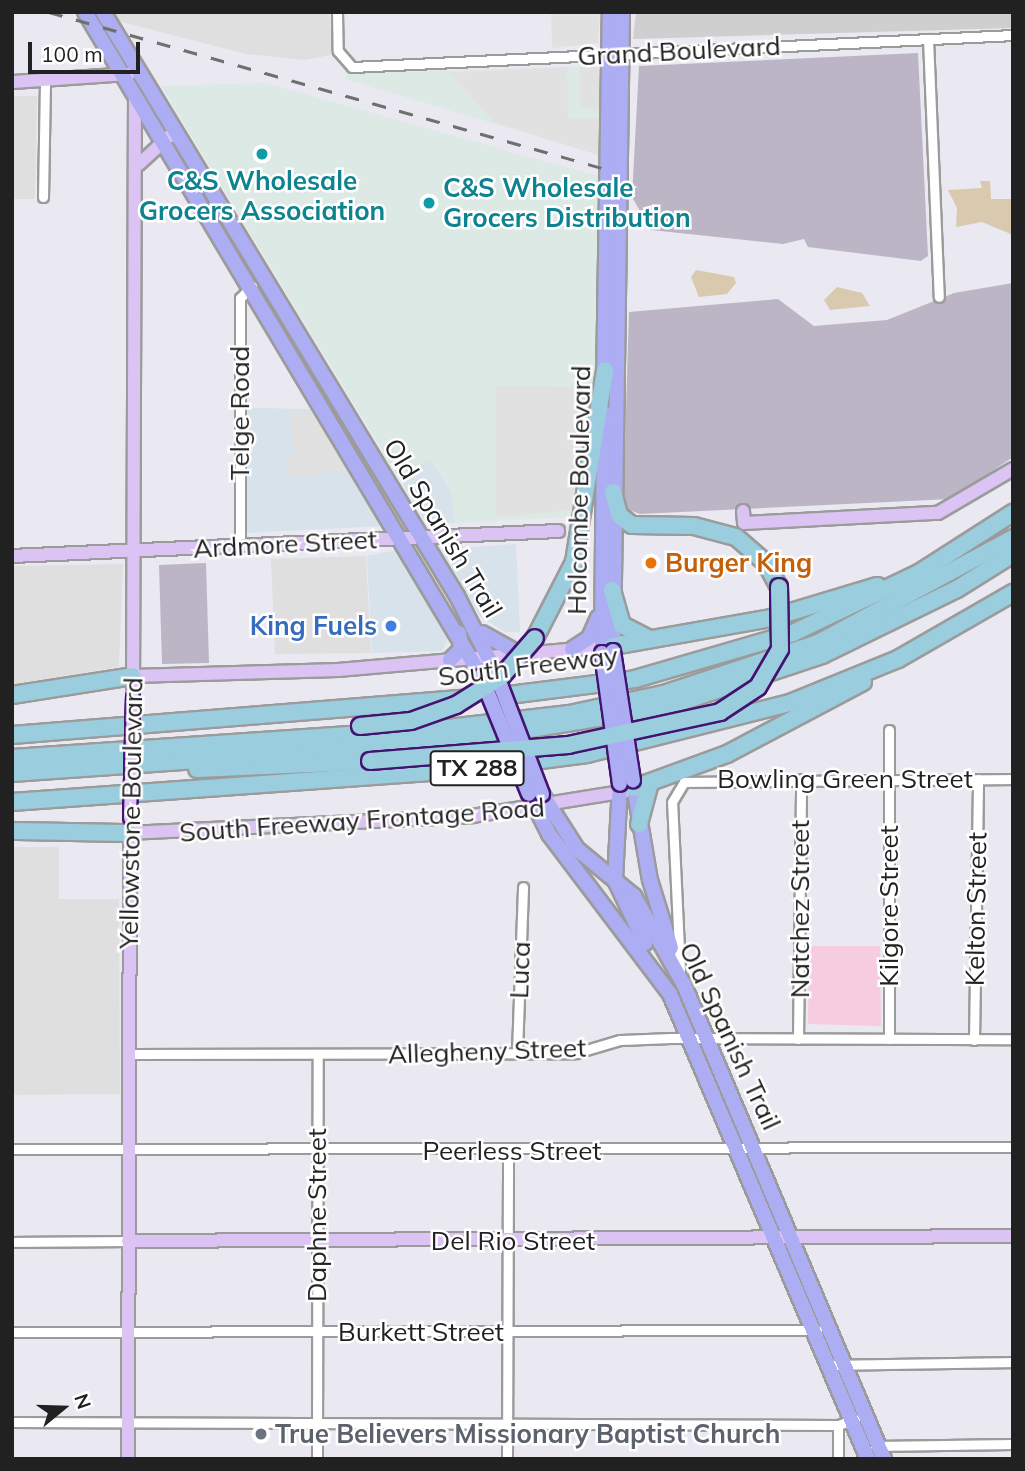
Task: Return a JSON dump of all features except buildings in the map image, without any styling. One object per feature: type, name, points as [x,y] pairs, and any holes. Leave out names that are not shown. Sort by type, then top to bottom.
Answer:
[{"type":"highway","points":[[12,752],[411,721],[456,705],[502,676],[535,638],[574,562],[605,370]]},
{"type":"highway","points":[[12,775],[370,761],[568,745],[720,712],[758,687],[780,649],[779,587],[766,563],[736,537],[694,526],[632,525],[619,514],[613,492]]},
{"type":"highway","name":"South Freeway","points":[[12,736],[446,701],[635,679],[793,633],[919,573],[1013,513]]},
{"type":"highway","points":[[12,758],[448,728],[569,714],[663,694],[817,643],[1013,538]]},
{"type":"highway","points":[[12,775],[450,742],[666,707],[822,655],[957,589],[1013,554]]},
{"type":"highway","points":[[607,649],[771,618],[919,573]]},
{"type":"highway","points":[[611,590],[622,625],[658,639]]},
{"type":"highway","name":"TX 288","points":[[12,802],[472,769],[587,754],[790,703],[923,646],[1013,593]]},
{"type":"highway","points":[[639,824],[632,785],[816,711],[923,646]]},
{"type":"highway","points":[[12,695],[133,676]]},
{"type":"highway","points":[[12,831],[130,826]]},
{"type":"main road","name":"Old Spanish Trail","points":[[85,12],[162,139],[199,185]]},
{"type":"main road","name":"Old Spanish Trail","points":[[103,12],[175,131],[199,185],[354,440],[422,537],[463,621],[474,658],[488,674],[541,809],[670,995],[774,1236],[836,1362],[866,1415],[874,1453]]},
{"type":"main road","name":"Holcombe Boulevard","points":[[607,649],[613,492],[616,54],[610,12]]},
{"type":"main road","name":"Holcombe Boulevard","points":[[622,12],[616,54],[605,370],[601,606],[632,785],[615,880],[670,995]]},
{"type":"main road","name":"Old Spanish Trail","points":[[249,267],[252,286],[293,339]]},
{"type":"main road","name":"Old Spanish Trail","points":[[354,440],[404,538],[489,656],[488,674]]},
{"type":"main road","points":[[572,649],[593,633],[601,606]]},
{"type":"main road","points":[[463,621],[488,640],[520,654]]},
{"type":"main road","points":[[450,660],[461,649],[463,621]]},
{"type":"main road","name":"Old Spanish Trail","points":[[541,809],[577,849],[615,880],[639,905],[684,985],[791,1236],[821,1329]]},
{"type":"main road","points":[[639,824],[650,880],[684,985]]},
{"type":"main road","name":"Old Spanish Trail","points":[[836,1362],[845,1423],[874,1453]]},
{"type":"street","name":"Grand Boulevard","points":[[337,12],[338,51],[346,65],[1013,35]]},
{"type":"street","points":[[928,39],[939,297]]},
{"type":"street","points":[[12,82],[140,72]]},
{"type":"street","points":[[43,197],[45,79]]},
{"type":"street","name":"Yellowstone Boulevard","points":[[128,1459],[130,826],[137,551],[137,167],[133,92]]},
{"type":"street","points":[[137,167],[162,139],[175,131]]},
{"type":"street","name":"Telge Road","points":[[240,546],[240,298],[252,286]]},
{"type":"street","points":[[743,511],[744,523],[938,513],[1013,469]]},
{"type":"street","name":"Ardmore Street","points":[[12,556],[558,531]]},
{"type":"street","points":[[133,676],[607,649]]},
{"type":"street","name":"Kilgore Street","points":[[889,730],[889,1039]]},
{"type":"street","name":"Bowling Green Street","points":[[673,877],[678,786],[705,779],[1013,779]]},
{"type":"street","name":"Natchez Street","points":[[799,1039],[801,779]]},
{"type":"street","name":"Kelton Street","points":[[975,1040],[978,779]]},
{"type":"street","name":"South Freeway Frontage Road","points":[[130,826],[541,809],[632,785]]},
{"type":"street","points":[[650,880],[673,877],[674,947],[684,985]]},
{"type":"street","name":"Luca","points":[[517,1052],[523,887]]},
{"type":"street","name":"Allegheny Street","points":[[129,1054],[576,1053],[629,1039],[1013,1039]]},
{"type":"street","name":"Daphne Street","points":[[317,1459],[318,1054]]},
{"type":"street","name":"Peerless Street","points":[[12,1149],[508,1151],[1013,1147]]},
{"type":"street","points":[[507,1459],[508,1151]]},
{"type":"street","name":"Del Rio Street","points":[[12,1242],[507,1242],[774,1236],[1013,1236]]},
{"type":"street","name":"Burkett Street","points":[[12,1332],[507,1333],[821,1329]]},
{"type":"street","points":[[836,1362],[1013,1362]]},
{"type":"street","points":[[12,1422],[845,1423],[866,1415]]},
{"type":"street","points":[[838,1459],[845,1423]]},
{"type":"street","points":[[874,1453],[1013,1444]]},
{"type":"shaded area","points":[[113,12],[330,12],[331,55],[304,60],[246,54],[118,21]]},
{"type":"shaded area","points":[[551,12],[600,12],[598,43],[552,48]]},
{"type":"shaded area","points":[[636,12],[1013,12],[1013,28],[633,39]]},
{"type":"shaded area","points":[[918,53],[928,256],[921,261],[808,247],[804,239],[783,244],[651,230],[632,197],[639,66]]},
{"type":"shaded area","points":[[601,66],[602,156],[345,79],[347,74]]},
{"type":"shaded area","points":[[601,66],[602,110],[580,106],[580,67]]},
{"type":"shaded area","points":[[567,67],[568,118],[602,118],[602,156],[494,122],[450,73]]},
{"type":"shaded area","points":[[266,83],[601,177],[593,516],[455,523],[452,493],[430,459],[399,478],[161,86]]},
{"type":"shaded area","points":[[12,96],[37,96],[35,199],[12,199]]},
{"type":"shaded area","points":[[980,181],[990,181],[991,199],[1013,199],[1013,235],[982,222],[956,227],[957,208],[948,190],[982,188]]},
{"type":"shaded area","points":[[696,270],[734,277],[736,283],[727,294],[699,297],[691,277]]},
{"type":"shaded area","points":[[1013,283],[1013,457],[951,499],[640,514],[623,508],[629,312],[778,299],[814,326],[887,320],[954,293]]},
{"type":"shaded area","points":[[837,287],[862,293],[870,306],[830,310],[824,300]]},
{"type":"shaded area","points":[[496,386],[591,387],[574,510],[496,517]]},
{"type":"shaded area","points":[[246,408],[314,409],[384,526],[245,533]]},
{"type":"shaded area","points":[[295,410],[316,415],[350,470],[288,478],[288,454],[295,451],[289,416]]},
{"type":"shaded area","points":[[430,459],[452,493],[455,523],[427,524],[399,478]]},
{"type":"shaded area","points":[[516,544],[520,632],[505,632],[480,616],[441,549]]},
{"type":"shaded area","points":[[397,550],[450,635],[442,651],[372,653],[367,556]]},
{"type":"shaded area","points":[[366,556],[371,653],[275,654],[271,559]]},
{"type":"shaded area","points":[[206,563],[209,663],[162,664],[159,565]]},
{"type":"shaded area","points":[[123,564],[119,667],[12,684],[12,566]]},
{"type":"shaded area","points":[[12,847],[59,847],[59,899],[119,899],[120,1094],[12,1095]]},
{"type":"shaded area","points":[[809,946],[880,946],[881,1026],[808,1024]]},
{"type":"railway","points":[[49,12],[602,168]]},
{"type":"place","name":"C&S Wholesale Grocers Association","points":[[262,154]]},
{"type":"place","name":"C&S Wholesale Grocers Distribution","points":[[429,203]]},
{"type":"place","name":"Burger King","points":[[651,563]]},
{"type":"place","name":"King Fuels","points":[[391,626]]},
{"type":"place","name":"True Believers Missionary Baptist Church","points":[[261,1434]]}]
